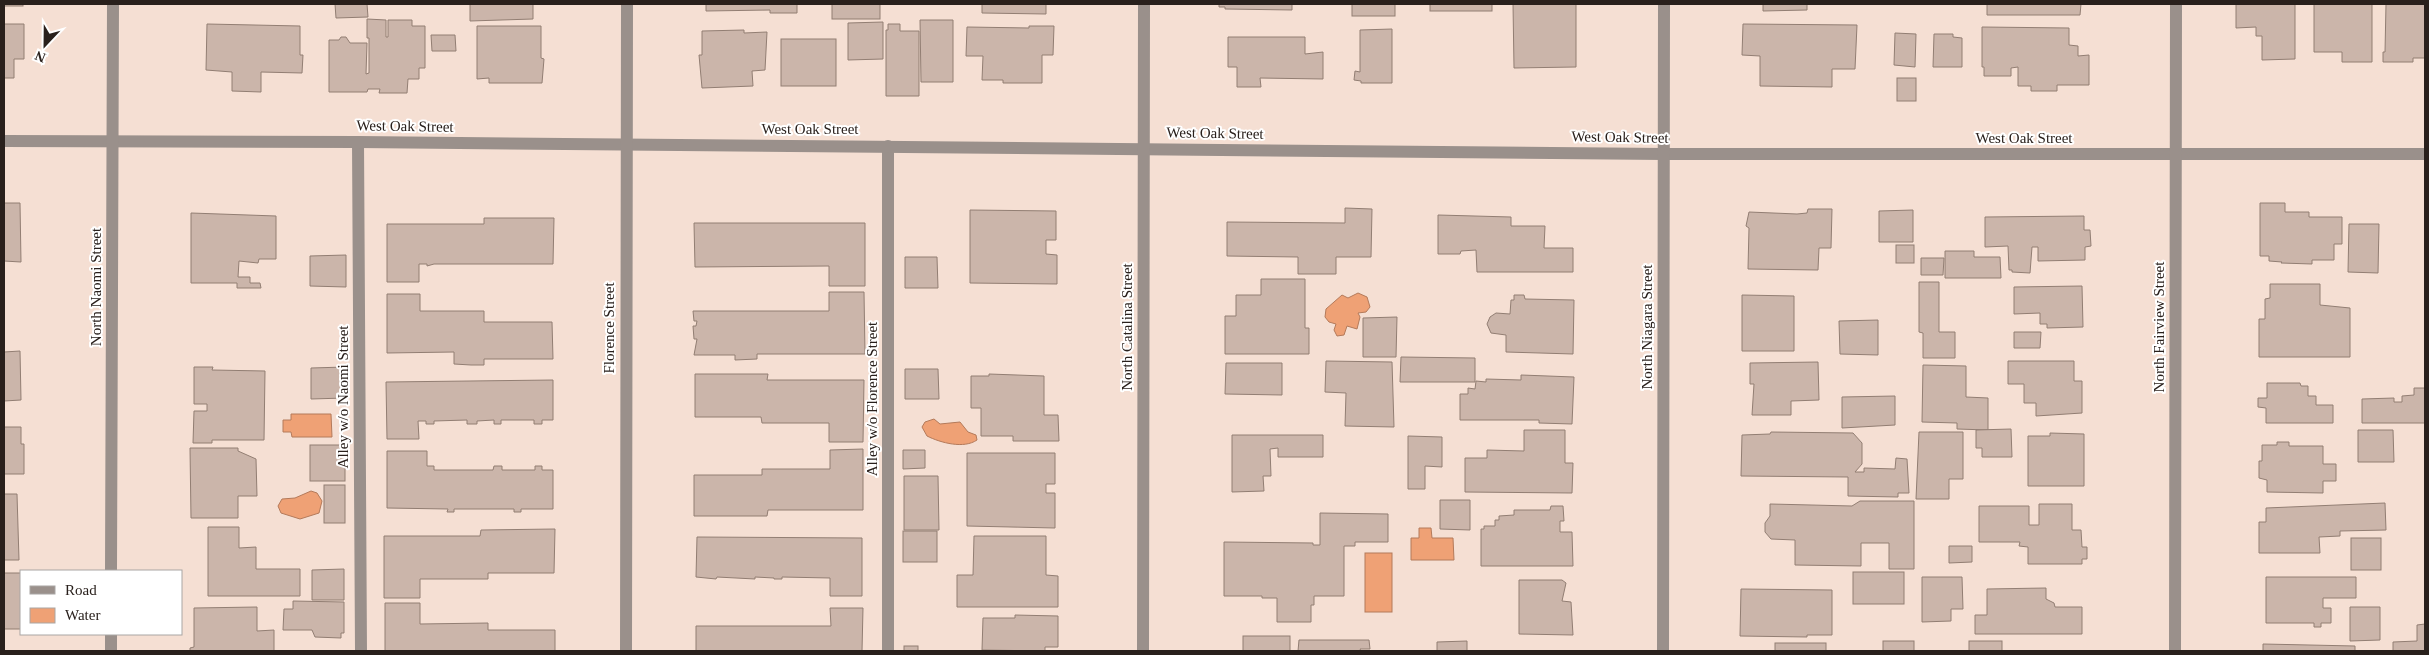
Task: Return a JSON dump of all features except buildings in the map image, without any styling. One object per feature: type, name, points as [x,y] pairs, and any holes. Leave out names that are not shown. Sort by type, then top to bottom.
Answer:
[{"type":"street","name":"North Naomi Street","points":[[111,570],[113,4]]},
{"type":"street","name":"Florence Street","points":[[626,651],[627,4]]},
{"type":"street","name":"North Catalina Street","points":[[1143,651],[1144,4]]},
{"type":"street","name":"North Niagara Street","points":[[1663,651],[1664,4]]},
{"type":"street","name":"North Fairview Street","points":[[2175,651],[2176,4]]},
{"type":"street","name":"West Oak Street","points":[[4,141],[1144,148],[1664,154],[2425,154]]},
{"type":"street","name":"Alley w/o Naomi Street","points":[[358,142],[361,651]]},
{"type":"street","name":"Alley w/o Florence Street","points":[[888,146],[888,651]]},
{"type":"street","points":[[111,635],[111,651]]},
{"type":"water","points":[[1358,293],[1367,297],[1370,307],[1366,312],[1358,313],[1360,317],[1357,329],[1347,326],[1344,335],[1337,336],[1334,330],[1336,324],[1329,322],[1325,317],[1326,309],[1342,295],[1348,298]]},
{"type":"water","points":[[291,414],[331,414],[332,437],[292,437],[291,432],[283,432],[283,420],[291,420]]},
{"type":"water","points":[[934,419],[940,424],[960,422],[968,432],[976,435],[977,440],[972,443],[959,445],[939,441],[927,436],[922,427],[925,422]]},
{"type":"water","points":[[311,491],[317,493],[322,501],[319,513],[300,519],[281,513],[278,506],[282,499],[295,498]]},
{"type":"water","points":[[1419,528],[1431,528],[1432,538],[1453,538],[1454,560],[1411,560],[1411,538],[1419,538]]},
{"type":"water","points":[[1365,553],[1392,553],[1392,612],[1365,612]]}]
